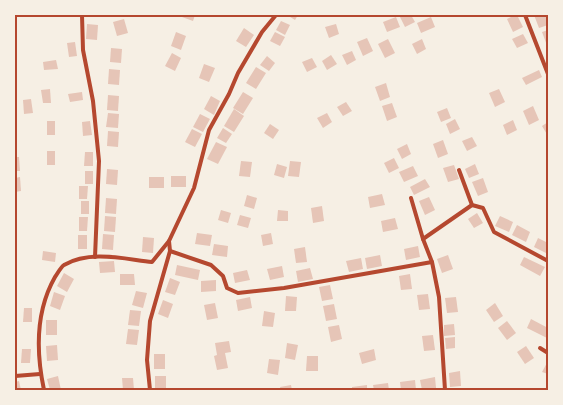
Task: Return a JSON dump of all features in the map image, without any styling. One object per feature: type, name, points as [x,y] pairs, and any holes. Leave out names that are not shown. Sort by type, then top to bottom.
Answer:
[{"type":"street","points":[[82,15],[83,50],[93,101],[99,161],[95,256]]},
{"type":"street","points":[[44,390],[40,374],[38,345],[42,309],[51,284],[62,266],[76,260],[95,256],[152,262],[169,241],[194,188],[209,130],[229,94],[238,73],[262,32],[276,15]]},
{"type":"street","points":[[525,15],[548,74]]},
{"type":"street","points":[[459,170],[472,205]]},
{"type":"street","points":[[410,198],[432,262],[440,297],[445,390]]},
{"type":"street","points":[[423,240],[472,205]]},
{"type":"street","points":[[472,205],[483,208],[494,232],[548,261]]},
{"type":"street","points":[[150,390],[147,360],[150,321],[170,251],[169,241]]},
{"type":"street","points":[[170,251],[212,265],[223,276],[227,288],[238,293],[284,288],[432,262]]},
{"type":"street","points":[[540,348],[548,353]]},
{"type":"street","points":[[15,376],[40,374]]},
{"type":"building","points":[[183,15],[195,15],[193,21],[182,17]]},
{"type":"building","points":[[287,15],[298,15],[295,20]]},
{"type":"building","points":[[399,15],[411,15],[415,22],[405,27]]},
{"type":"building","points":[[517,15],[523,27],[513,32],[507,19]]},
{"type":"building","points":[[534,15],[546,15],[548,25],[539,28]]},
{"type":"building","points":[[396,17],[400,27],[387,32],[383,22]]},
{"type":"building","points":[[431,17],[435,27],[421,33],[417,23]]},
{"type":"building","points":[[124,19],[128,33],[117,36],[113,22]]},
{"type":"building","points":[[281,21],[290,25],[285,35],[276,30]]},
{"type":"building","points":[[87,24],[98,25],[97,40],[86,39]]},
{"type":"building","points":[[336,24],[339,34],[329,38],[325,27]]},
{"type":"building","points":[[244,28],[254,35],[246,47],[236,41]]},
{"type":"building","points":[[548,30],[548,48],[542,32]]},
{"type":"building","points":[[176,32],[186,36],[181,50],[171,46]]},
{"type":"building","points":[[275,32],[285,37],[280,46],[270,41]]},
{"type":"building","points":[[523,34],[528,43],[517,48],[512,39]]},
{"type":"building","points":[[367,38],[373,51],[363,56],[357,42]]},
{"type":"building","points":[[388,39],[395,53],[385,58],[378,44]]},
{"type":"building","points":[[422,39],[426,49],[417,54],[412,44]]},
{"type":"building","points":[[75,42],[77,56],[69,57],[67,43]]},
{"type":"building","points":[[111,48],[122,49],[121,63],[110,62]]},
{"type":"building","points":[[352,51],[356,60],[347,65],[342,55]]},
{"type":"building","points":[[172,53],[181,58],[175,71],[165,66]]},
{"type":"building","points":[[331,55],[337,64],[327,70],[322,61]]},
{"type":"building","points":[[267,56],[275,63],[269,71],[260,65]]},
{"type":"building","points":[[312,58],[317,67],[307,72],[302,62]]},
{"type":"building","points":[[56,60],[58,69],[44,70],[43,62]]},
{"type":"building","points":[[204,64],[215,68],[209,82],[199,78]]},
{"type":"building","points":[[256,67],[266,73],[256,89],[246,83]]},
{"type":"building","points":[[109,69],[120,70],[119,85],[108,84]]},
{"type":"building","points":[[539,70],[542,77],[526,85],[522,78]]},
{"type":"building","points":[[386,83],[390,97],[380,101],[375,87]]},
{"type":"building","points":[[50,89],[51,103],[43,103],[41,90]]},
{"type":"building","points":[[499,89],[505,102],[495,107],[489,93]]},
{"type":"building","points":[[82,92],[83,100],[70,102],[68,94]]},
{"type":"building","points":[[243,92],[253,98],[243,114],[233,108]]},
{"type":"building","points":[[108,95],[119,96],[118,111],[107,110]]},
{"type":"building","points":[[211,96],[220,101],[214,115],[204,109]]},
{"type":"building","points":[[31,99],[33,113],[24,114],[23,100]]},
{"type":"building","points":[[346,102],[352,111],[343,116],[337,107]]},
{"type":"building","points":[[392,103],[397,117],[387,121],[382,106]]},
{"type":"building","points":[[533,106],[539,120],[529,125],[523,111]]},
{"type":"building","points":[[447,108],[451,118],[441,122],[437,112]]},
{"type":"building","points":[[234,109],[244,116],[234,132],[224,126]]},
{"type":"building","points":[[108,113],[119,114],[118,128],[106,127]]},
{"type":"building","points":[[327,113],[332,122],[323,128],[317,118]]},
{"type":"building","points":[[200,114],[210,119],[203,132],[193,127]]},
{"type":"building","points":[[455,119],[460,129],[450,134],[446,124]]},
{"type":"building","points":[[513,120],[517,130],[507,135],[503,125]]},
{"type":"building","points":[[47,121],[55,121],[55,135],[47,135]]},
{"type":"building","points":[[90,121],[92,135],[83,136],[82,122]]},
{"type":"building","points":[[548,122],[548,136],[542,126]]},
{"type":"building","points":[[270,124],[279,130],[273,139],[264,133]]},
{"type":"building","points":[[223,128],[232,134],[226,143],[217,138]]},
{"type":"building","points":[[192,129],[202,134],[195,147],[185,142]]},
{"type":"building","points":[[108,131],[119,132],[118,147],[107,146]]},
{"type":"building","points":[[472,137],[477,146],[467,151],[462,141]]},
{"type":"building","points":[[443,140],[448,154],[438,158],[433,144]]},
{"type":"building","points":[[216,142],[227,147],[218,164],[207,159]]},
{"type":"building","points":[[407,144],[411,154],[402,159],[397,149]]},
{"type":"building","points":[[47,151],[55,151],[55,165],[47,165]]},
{"type":"building","points":[[85,152],[93,152],[93,166],[84,166]]},
{"type":"building","points":[[15,157],[19,157],[20,171],[15,171]]},
{"type":"building","points":[[394,158],[399,168],[389,173],[384,163]]},
{"type":"building","points":[[241,161],[252,162],[250,177],[239,176]]},
{"type":"building","points":[[290,161],[301,162],[299,177],[288,176]]},
{"type":"building","points":[[277,164],[287,167],[284,178],[274,175]]},
{"type":"building","points":[[475,164],[479,174],[469,178],[465,169]]},
{"type":"building","points":[[454,165],[459,179],[448,182],[443,168]]},
{"type":"building","points":[[413,166],[418,176],[404,182],[399,172]]},
{"type":"building","points":[[107,169],[118,170],[117,185],[106,184]]},
{"type":"building","points":[[85,171],[93,171],[93,184],[85,184]]},
{"type":"building","points":[[171,176],[186,176],[186,187],[171,187]]},
{"type":"building","points":[[20,177],[21,191],[15,192],[15,178]]},
{"type":"building","points":[[149,177],[164,177],[164,188],[149,188]]},
{"type":"building","points":[[483,178],[488,192],[478,196],[472,182]]},
{"type":"building","points":[[425,179],[430,187],[414,195],[410,187]]},
{"type":"building","points":[[79,186],[88,186],[87,199],[79,199]]},
{"type":"building","points":[[382,194],[385,205],[370,208],[368,197]]},
{"type":"building","points":[[247,195],[257,198],[254,209],[244,206]]},
{"type":"building","points":[[429,197],[435,210],[425,215],[419,201]]},
{"type":"building","points":[[106,198],[117,199],[116,214],[105,213]]},
{"type":"building","points":[[81,201],[89,201],[89,214],[81,214]]},
{"type":"building","points":[[322,206],[324,221],[313,223],[311,208]]},
{"type":"building","points":[[221,210],[231,213],[228,223],[218,220]]},
{"type":"building","points":[[278,210],[288,211],[288,221],[277,221]]},
{"type":"building","points":[[477,213],[483,223],[474,228],[468,219]]},
{"type":"building","points":[[240,215],[251,218],[248,228],[237,225]]},
{"type":"building","points":[[105,216],[116,217],[115,232],[104,231]]},
{"type":"building","points":[[500,216],[513,222],[509,232],[495,226]]},
{"type":"building","points":[[79,217],[88,217],[87,231],[79,231]]},
{"type":"building","points":[[395,218],[398,229],[383,232],[381,221]]},
{"type":"building","points":[[517,225],[530,232],[526,242],[512,235]]},
{"type":"building","points":[[197,233],[212,235],[210,246],[195,244]]},
{"type":"building","points":[[271,233],[273,244],[263,246],[261,235]]},
{"type":"building","points":[[103,234],[114,235],[113,250],[102,249]]},
{"type":"building","points":[[78,235],[87,235],[87,249],[78,249]]},
{"type":"building","points":[[143,237],[154,238],[153,253],[142,252]]},
{"type":"building","points":[[538,238],[548,243],[548,254],[534,247]]},
{"type":"building","points":[[214,244],[228,246],[227,257],[212,255]]},
{"type":"building","points":[[418,246],[420,257],[406,260],[404,249]]},
{"type":"building","points":[[305,247],[307,262],[296,263],[294,249]]},
{"type":"building","points":[[43,251],[56,253],[55,262],[42,260]]},
{"type":"building","points":[[380,255],[382,266],[367,269],[365,258]]},
{"type":"building","points":[[448,255],[453,269],[442,273],[437,259]]},
{"type":"building","points":[[524,257],[545,267],[540,276],[520,265]]},
{"type":"building","points":[[361,258],[363,269],[349,272],[346,261]]},
{"type":"building","points":[[114,261],[115,272],[100,273],[99,262]]},
{"type":"building","points":[[177,265],[200,270],[198,280],[175,275]]},
{"type":"building","points":[[282,266],[284,277],[270,280],[267,269]]},
{"type":"building","points":[[310,268],[313,279],[298,282],[296,271]]},
{"type":"building","points":[[247,270],[250,280],[235,283],[233,273]]},
{"type":"building","points":[[64,273],[74,279],[67,292],[57,286]]},
{"type":"building","points":[[120,274],[134,274],[135,285],[120,285]]},
{"type":"building","points":[[410,274],[412,289],[401,290],[399,276]]},
{"type":"building","points":[[170,278],[180,282],[175,295],[165,292]]},
{"type":"building","points":[[216,280],[216,291],[201,292],[201,281]]},
{"type":"building","points":[[330,285],[333,299],[322,301],[319,287]]},
{"type":"building","points":[[136,291],[147,293],[143,308],[132,305]]},
{"type":"building","points":[[54,292],[65,296],[60,310],[50,306]]},
{"type":"building","points":[[428,294],[430,309],[419,310],[417,295]]},
{"type":"building","points":[[286,296],[297,297],[296,311],[285,311]]},
{"type":"building","points":[[250,297],[252,308],[238,311],[236,300]]},
{"type":"building","points":[[456,297],[458,312],[447,313],[445,298]]},
{"type":"building","points":[[163,300],[173,304],[168,318],[158,314]]},
{"type":"building","points":[[215,303],[218,318],[207,320],[204,305]]},
{"type":"building","points":[[495,303],[503,316],[494,322],[486,310]]},
{"type":"building","points":[[334,304],[337,319],[326,321],[323,306]]},
{"type":"building","points":[[24,308],[32,308],[32,322],[23,322]]},
{"type":"building","points":[[130,310],[141,311],[139,326],[128,325]]},
{"type":"building","points":[[264,311],[275,313],[273,327],[262,326]]},
{"type":"building","points":[[531,319],[548,328],[547,338],[527,328]]},
{"type":"building","points":[[46,320],[57,320],[57,335],[46,335]]},
{"type":"building","points":[[507,321],[516,333],[507,340],[498,328]]},
{"type":"building","points":[[454,324],[455,335],[444,336],[444,325]]},
{"type":"building","points":[[339,325],[342,339],[331,342],[328,327]]},
{"type":"building","points":[[128,329],[139,330],[137,345],[126,344]]},
{"type":"building","points":[[433,335],[435,350],[424,351],[422,336]]},
{"type":"building","points":[[455,337],[455,348],[446,349],[445,338]]},
{"type":"building","points":[[229,341],[231,352],[225,353],[228,368],[217,370],[214,356],[217,355],[215,343]]},
{"type":"building","points":[[287,343],[298,345],[295,360],[285,358]]},
{"type":"building","points":[[57,345],[58,360],[47,361],[46,346]]},
{"type":"building","points":[[526,346],[534,358],[525,364],[517,352]]},
{"type":"building","points":[[22,349],[31,349],[30,363],[21,363]]},
{"type":"building","points":[[374,349],[376,360],[362,364],[359,353]]},
{"type":"building","points":[[154,354],[165,354],[165,369],[154,369]]},
{"type":"building","points":[[307,356],[318,356],[318,371],[306,371]]},
{"type":"building","points":[[269,359],[280,360],[278,375],[267,373]]},
{"type":"building","points":[[548,361],[548,374],[542,372]]},
{"type":"building","points":[[460,371],[461,386],[450,387],[449,373]]},
{"type":"building","points":[[58,376],[61,390],[50,390],[47,379]]},
{"type":"building","points":[[155,376],[166,376],[166,390],[155,390]]},
{"type":"building","points":[[435,377],[436,388],[422,390],[420,380]]},
{"type":"building","points":[[122,378],[133,378],[134,390],[123,390]]},
{"type":"building","points":[[415,380],[416,390],[401,390],[400,382]]},
{"type":"building","points":[[19,381],[21,390],[15,390],[15,382]]},
{"type":"building","points":[[388,383],[389,390],[374,390],[373,385]]},
{"type":"building","points":[[291,385],[292,390],[281,390],[280,387]]},
{"type":"building","points":[[367,385],[367,390],[352,390],[352,387]]}]
